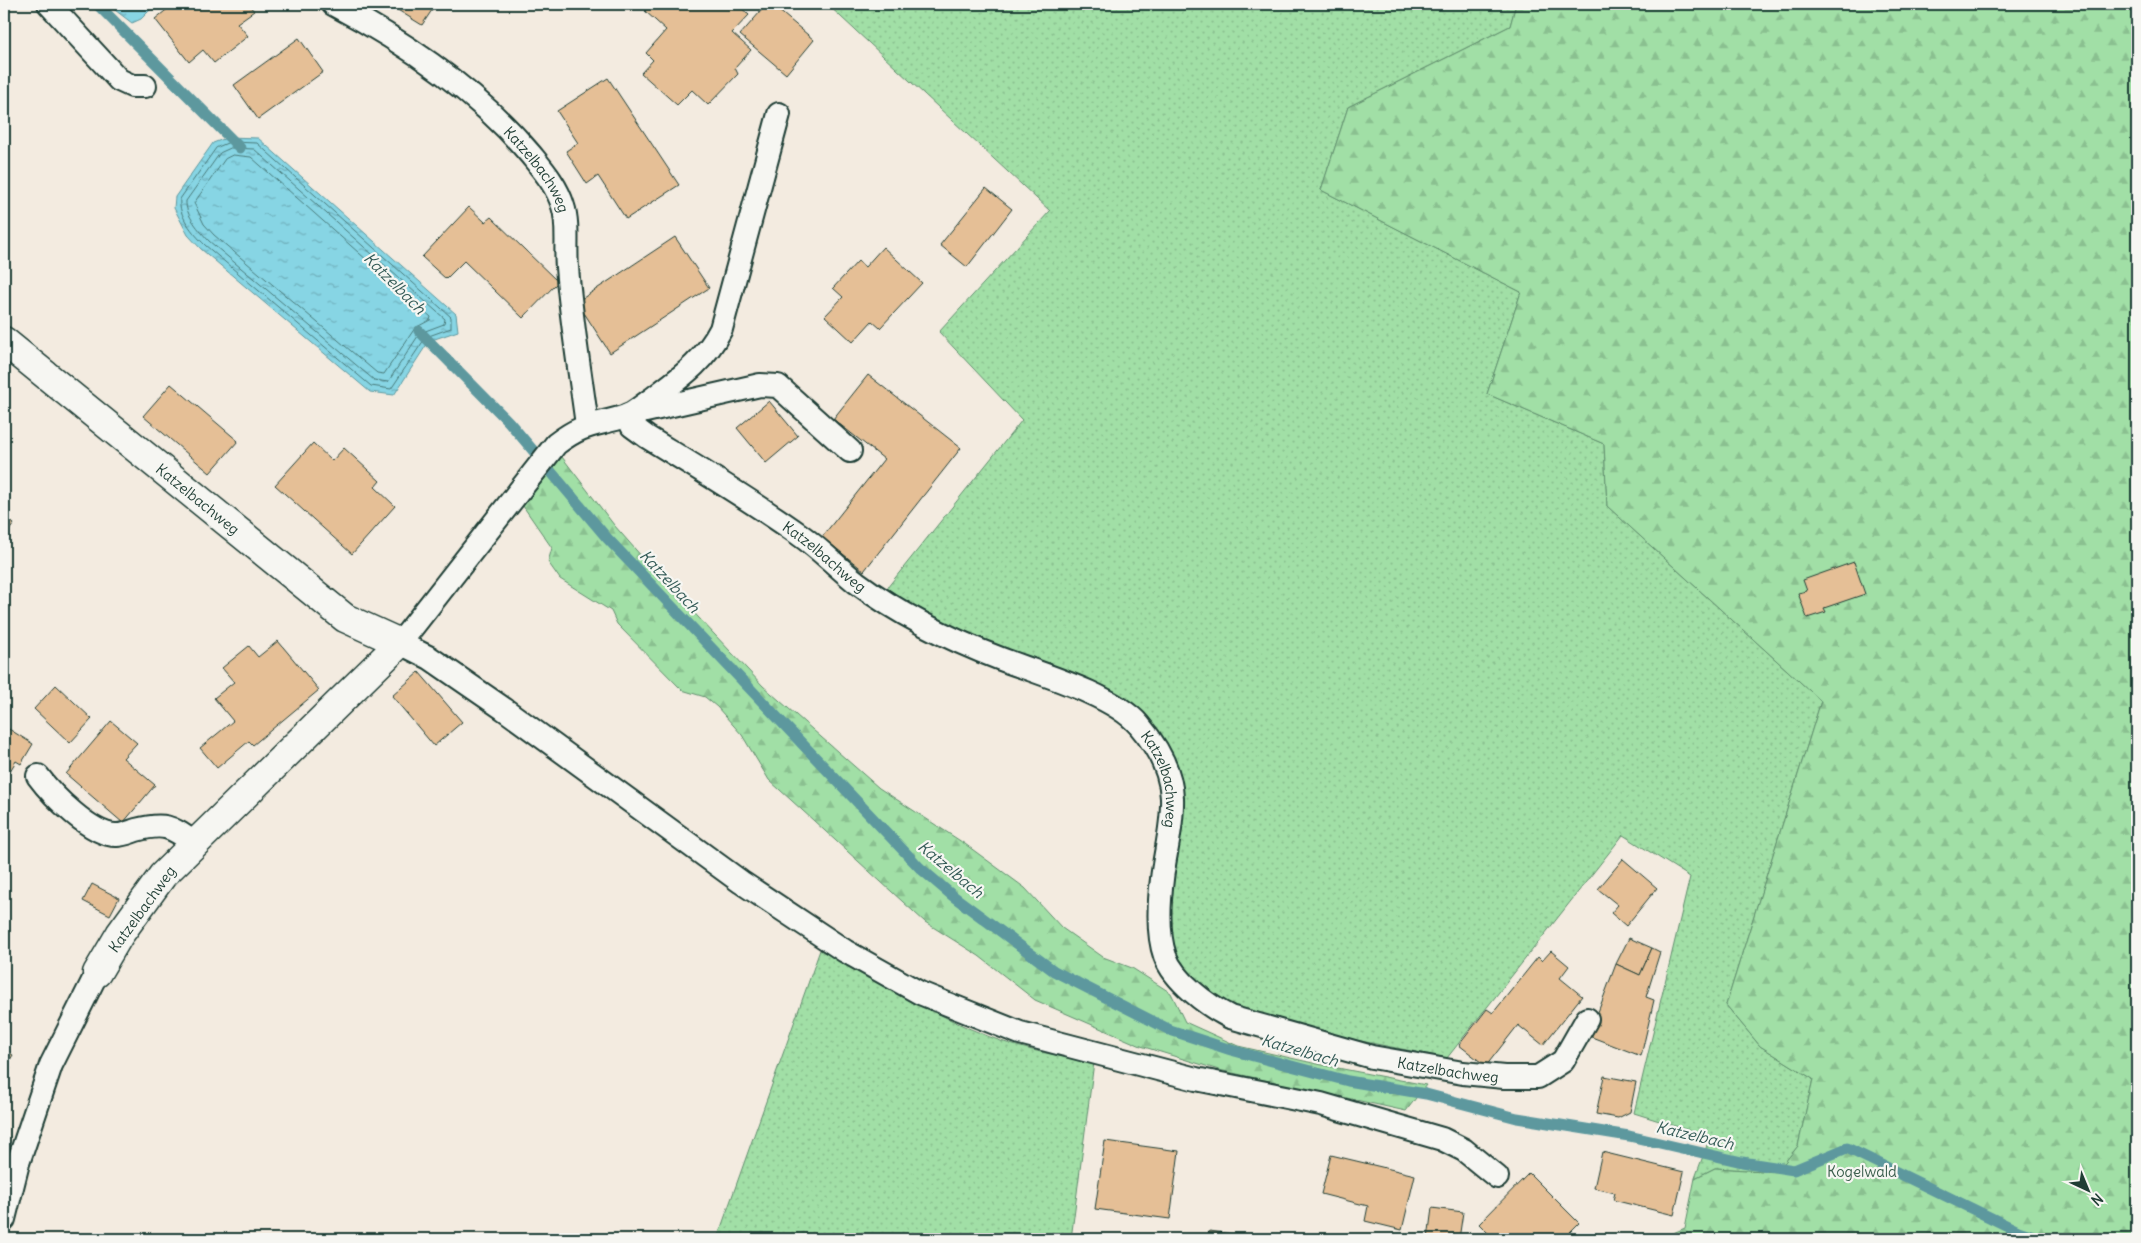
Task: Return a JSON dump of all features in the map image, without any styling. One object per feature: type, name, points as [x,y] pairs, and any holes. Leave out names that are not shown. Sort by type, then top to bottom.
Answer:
[{"type":"street","name":"Katzelbachweg","points":[[4,341],[345,618],[400,642],[163,875],[120,934],[98,973]]},
{"type":"lane","points":[[49,4],[119,80],[132,86],[145,86]]},
{"type":"lane","name":"Katzelbachweg","points":[[334,4],[403,44],[462,87],[510,130],[545,171],[558,192],[564,209],[567,267],[587,425],[574,431],[556,444],[400,642],[430,658],[504,709],[741,882],[845,952],[920,994],[1020,1033],[1196,1079],[1320,1104],[1442,1139],[1464,1150],[1497,1177]]},
{"type":"lane","points":[[628,415],[692,370],[712,346],[721,329],[779,114]]},
{"type":"lane","points":[[587,425],[760,385],[778,386],[850,451]]},
{"type":"lane","name":"Katzelbachweg","points":[[628,415],[632,426],[647,437],[749,500],[803,537],[858,583],[905,613],[972,648],[1116,706],[1138,723],[1162,756],[1172,797],[1170,839],[1162,879],[1159,916],[1165,957],[1184,983],[1212,1008],[1230,1017],[1372,1057],[1463,1073],[1504,1077],[1538,1077],[1563,1062],[1587,1018]]},
{"type":"lane","points":[[38,776],[63,806],[103,833],[117,836],[160,824],[172,827],[196,844]]},
{"type":"lane","name":"Katzelbachweg","points":[[4,1219],[18,1163],[51,1065],[98,973]]},
{"type":"green space","points":[[827,4],[1516,4],[1510,26],[1348,107],[1321,190],[1521,292],[1487,394],[1604,444],[1607,506],[1821,701],[1726,1005],[1760,1046],[1813,1079],[1798,1146],[1777,1172],[1715,1168],[1695,1178],[1710,1137],[1634,1113],[1690,877],[1623,835],[1447,1058],[1290,1027],[1233,1009],[1198,986],[1173,952],[1167,926],[1172,865],[1183,815],[1180,778],[1160,733],[1126,699],[980,641],[921,611],[887,588],[1022,420],[939,332],[1050,211]]},
{"type":"green space","name":"Kogelwald","points":[[1516,4],[2137,4],[2137,1239],[1659,1239],[1685,1228],[1695,1178],[1715,1168],[1777,1172],[1798,1146],[1813,1079],[1760,1046],[1726,1005],[1821,701],[1607,506],[1604,444],[1487,394],[1521,292],[1321,190],[1348,107],[1510,26]]},
{"type":"green space","points":[[562,457],[614,525],[763,686],[879,788],[965,844],[1025,888],[1062,928],[1103,957],[1132,968],[1171,993],[1185,1022],[1238,1046],[1317,1064],[1426,1085],[1406,1111],[1219,1070],[1141,1046],[1035,1000],[979,956],[925,922],[769,780],[742,735],[717,707],[705,697],[682,690],[617,624],[611,611],[560,579],[548,562],[552,548],[523,506]]},
{"type":"green space","points":[[820,950],[946,1018],[990,1037],[1028,1049],[1094,1062],[1071,1239],[717,1239]]},
{"type":"water","points":[[107,4],[148,4],[151,9],[141,19],[132,23]]},
{"type":"water","points":[[229,137],[258,138],[456,314],[458,331],[429,341],[394,395],[370,392],[201,249],[188,235],[174,208],[175,197],[213,143]]},
{"type":"building","points":[[167,4],[248,4],[254,11],[237,23],[248,36],[214,63],[203,50],[189,62],[155,19],[170,7]]},
{"type":"building","points":[[388,4],[436,4],[422,25]]},
{"type":"building","points":[[652,4],[737,4],[749,15],[732,33],[751,50],[735,68],[738,74],[708,105],[692,90],[677,105],[641,73],[653,60],[646,53],[666,30],[645,11]]},
{"type":"building","points":[[767,4],[771,4],[814,40],[786,74],[740,35]]},
{"type":"building","points":[[299,38],[323,72],[258,119],[234,85]]},
{"type":"building","points":[[608,78],[679,185],[626,219],[598,176],[587,184],[566,151],[578,143],[557,111]]},
{"type":"building","points":[[986,188],[1012,209],[967,267],[940,245]]},
{"type":"building","points":[[469,207],[485,222],[491,217],[558,282],[523,318],[464,261],[446,279],[422,257]]},
{"type":"building","points":[[675,237],[709,288],[610,353],[577,302]]},
{"type":"building","points":[[883,247],[922,283],[880,328],[872,321],[853,342],[825,316],[843,297],[833,288],[858,261],[865,267]]},
{"type":"building","points":[[868,375],[961,448],[864,571],[822,537],[884,459],[833,419]]},
{"type":"building","points":[[171,384],[238,441],[210,473],[143,416]]},
{"type":"building","points":[[769,401],[798,436],[766,463],[737,428]]},
{"type":"building","points":[[313,443],[332,461],[344,448],[380,481],[375,487],[395,506],[352,554],[275,485]]},
{"type":"building","points":[[4,516],[14,524],[4,537]]},
{"type":"building","points":[[1854,562],[1865,594],[1824,608],[1826,612],[1807,618],[1798,593],[1807,591],[1803,580]]},
{"type":"building","points":[[278,641],[319,690],[253,745],[249,741],[217,768],[200,748],[233,721],[214,698],[234,682],[222,668],[249,646],[258,657]]},
{"type":"building","points":[[419,672],[462,722],[434,746],[392,696]]},
{"type":"building","points":[[56,685],[92,719],[70,743],[34,709]]},
{"type":"building","points":[[111,721],[137,743],[123,758],[155,785],[123,823],[66,774]]},
{"type":"building","points":[[4,726],[33,744],[21,764],[16,761],[4,781]]},
{"type":"building","points":[[1623,859],[1657,888],[1626,926],[1611,913],[1618,905],[1598,889]]},
{"type":"building","points":[[92,884],[119,898],[110,915],[83,901]]},
{"type":"building","points":[[1629,938],[1652,948],[1640,975],[1616,964]]},
{"type":"building","points":[[1652,948],[1660,952],[1646,997],[1654,1000],[1641,1056],[1589,1036],[1616,964],[1640,975]]},
{"type":"building","points":[[1551,951],[1569,966],[1560,978],[1582,996],[1543,1045],[1518,1025],[1486,1066],[1459,1045],[1487,1009],[1493,1013],[1538,957],[1542,961]]},
{"type":"building","points":[[4,1049],[13,1055],[6,1066],[11,1068],[4,1078]]},
{"type":"building","points":[[1604,1076],[1636,1082],[1630,1112],[1618,1118],[1596,1114]]},
{"type":"building","points":[[1105,1141],[1179,1151],[1170,1219],[1095,1209]]},
{"type":"building","points":[[1602,1152],[1684,1172],[1674,1215],[1613,1200],[1615,1193],[1594,1188]]},
{"type":"building","points":[[1331,1155],[1415,1175],[1402,1230],[1365,1221],[1368,1206],[1321,1194]]},
{"type":"building","points":[[1529,1173],[1579,1223],[1563,1239],[1494,1239],[1479,1224]]},
{"type":"building","points":[[1432,1208],[1463,1212],[1459,1239],[1428,1239]]},
{"type":"building","points":[[1209,1231],[1274,1239],[1208,1239]]},
{"type":"waterway","name":"Katzelbach","points":[[97,4],[240,148]]},
{"type":"waterway","name":"Katzelbach","points":[[419,331],[509,422],[607,538],[920,868],[953,896],[1054,971],[1170,1030],[1231,1050],[1348,1081],[1426,1094],[1517,1118],[1629,1136],[1742,1162],[1794,1170],[1847,1148],[2018,1231],[2043,1239]]}]
